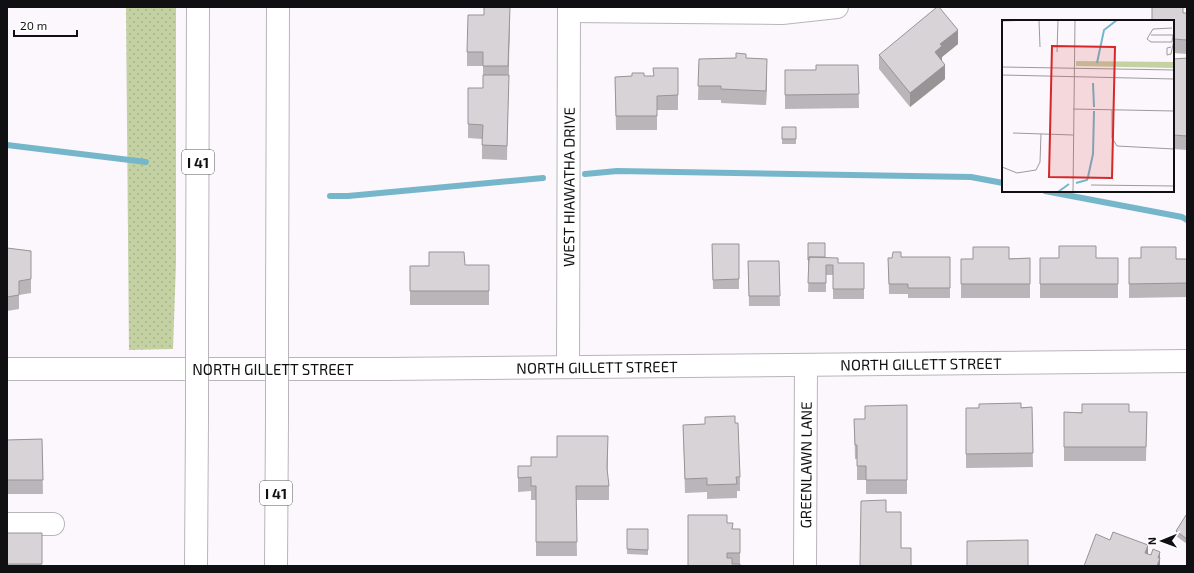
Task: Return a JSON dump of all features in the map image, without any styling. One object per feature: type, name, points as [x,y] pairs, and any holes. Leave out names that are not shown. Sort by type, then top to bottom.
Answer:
[{"type":"main road","name":"I 41","points":[[196,566],[198,7]]},
{"type":"main road","name":"I 41","points":[[276,566],[278,7]]},
{"type":"main road","points":[[569,9],[782,13],[838,7]]},
{"type":"main road","name":"WEST HIAWATHA DRIVE","points":[[568,366],[569,9]]},
{"type":"main road","name":"NORTH GILLETT STREET","points":[[7,368],[388,369],[1187,361]]},
{"type":"main road","name":"GREENLAWN LANE","points":[[805,566],[806,365]]},
{"type":"main road","points":[[7,524],[53,524]]},
{"type":"green space","points":[[126,7],[176,7],[176,262],[173,349],[129,350]]},
{"type":"building","points":[[484,7],[510,7],[508,66],[483,66],[483,52],[467,52],[468,15],[484,15]]},
{"type":"building","points":[[937,7],[939,7],[958,30],[940,44],[942,46],[935,52],[945,65],[910,93],[879,55]]},
{"type":"building","points":[[1152,7],[1183,7],[1183,13],[1187,13],[1187,40],[1174,39],[1174,20],[1152,20]]},
{"type":"building","points":[[736,53],[746,54],[746,58],[767,59],[766,91],[721,89],[721,86],[698,86],[699,59],[736,58]]},
{"type":"building","points":[[1187,58],[1187,136],[1174,135],[1174,59]]},
{"type":"building","points":[[816,65],[858,65],[859,94],[785,95],[785,70],[816,70]]},
{"type":"building","points":[[653,68],[678,68],[678,95],[657,96],[657,116],[616,116],[615,77],[632,76],[632,73],[644,73],[644,76],[654,76]]},
{"type":"building","points":[[483,75],[509,75],[507,146],[482,145],[483,125],[468,124],[468,88],[483,88]]},
{"type":"building","points":[[782,127],[796,127],[796,139],[782,139]]},
{"type":"building","points":[[808,243],[825,243],[825,257],[809,257],[808,260]]},
{"type":"building","points":[[712,244],[739,244],[739,279],[713,280]]},
{"type":"building","points":[[1059,246],[1096,246],[1096,258],[1118,258],[1118,284],[1040,284],[1040,258],[1059,258]]},
{"type":"building","points":[[973,247],[1009,247],[1009,259],[1030,258],[1030,284],[961,284],[961,259],[973,259]]},
{"type":"building","points":[[1141,247],[1176,247],[1176,259],[1187,259],[1187,283],[1129,284],[1129,258],[1141,258]]},
{"type":"building","points":[[7,248],[31,251],[31,279],[19,281],[19,295],[7,297]]},
{"type":"building","points":[[429,252],[464,252],[465,265],[489,265],[489,291],[410,291],[410,266],[429,266]]},
{"type":"building","points":[[893,252],[901,252],[901,257],[950,257],[950,288],[908,288],[908,284],[889,284],[888,258],[892,258]]},
{"type":"building","points":[[809,257],[838,258],[838,263],[864,263],[864,289],[833,289],[833,265],[826,265],[826,283],[808,283]]},
{"type":"building","points":[[748,261],[779,261],[780,296],[749,296]]},
{"type":"building","points":[[1021,403],[1021,408],[1032,407],[1033,453],[966,454],[966,408],[979,408],[979,404]]},
{"type":"building","points":[[1082,404],[1129,404],[1129,412],[1147,412],[1146,447],[1064,447],[1064,412],[1082,413]]},
{"type":"building","points":[[907,405],[907,480],[866,480],[866,466],[857,466],[857,445],[855,445],[854,419],[865,419],[865,406]]},
{"type":"building","points":[[735,416],[735,423],[738,423],[740,477],[736,477],[737,484],[707,485],[707,478],[685,479],[683,425],[705,424],[705,417]]},
{"type":"building","points":[[557,436],[608,436],[607,468],[609,486],[576,486],[577,542],[536,542],[536,486],[531,486],[531,477],[518,478],[518,466],[531,466],[531,457],[557,457]]},
{"type":"building","points":[[42,439],[43,480],[7,480],[7,440]]},
{"type":"building","points":[[886,500],[886,512],[901,512],[901,548],[911,548],[911,566],[860,566],[861,501]]},
{"type":"building","points":[[688,515],[727,515],[727,523],[733,523],[732,529],[740,529],[740,553],[727,553],[727,558],[732,558],[732,564],[740,564],[740,566],[688,566]]},
{"type":"building","points":[[1186,515],[1187,516],[1187,539],[1176,531]]},
{"type":"building","points":[[627,529],[648,529],[648,550],[627,549]]},
{"type":"building","points":[[1113,532],[1148,545],[1145,553],[1151,555],[1153,549],[1160,552],[1158,558],[1160,558],[1157,566],[1084,566],[1096,534],[1110,540]]},
{"type":"building","points":[[7,533],[42,533],[42,564],[7,564]]},
{"type":"building","points":[[1028,540],[1028,566],[967,566],[967,541]]},
{"type":"waterway","points":[[7,145],[146,162]]},
{"type":"waterway","points":[[585,174],[617,171],[971,177],[1002,183]]},
{"type":"waterway","points":[[330,196],[348,196],[543,178]]},
{"type":"waterway","points":[[1050,192],[1182,217],[1187,220]]}]
